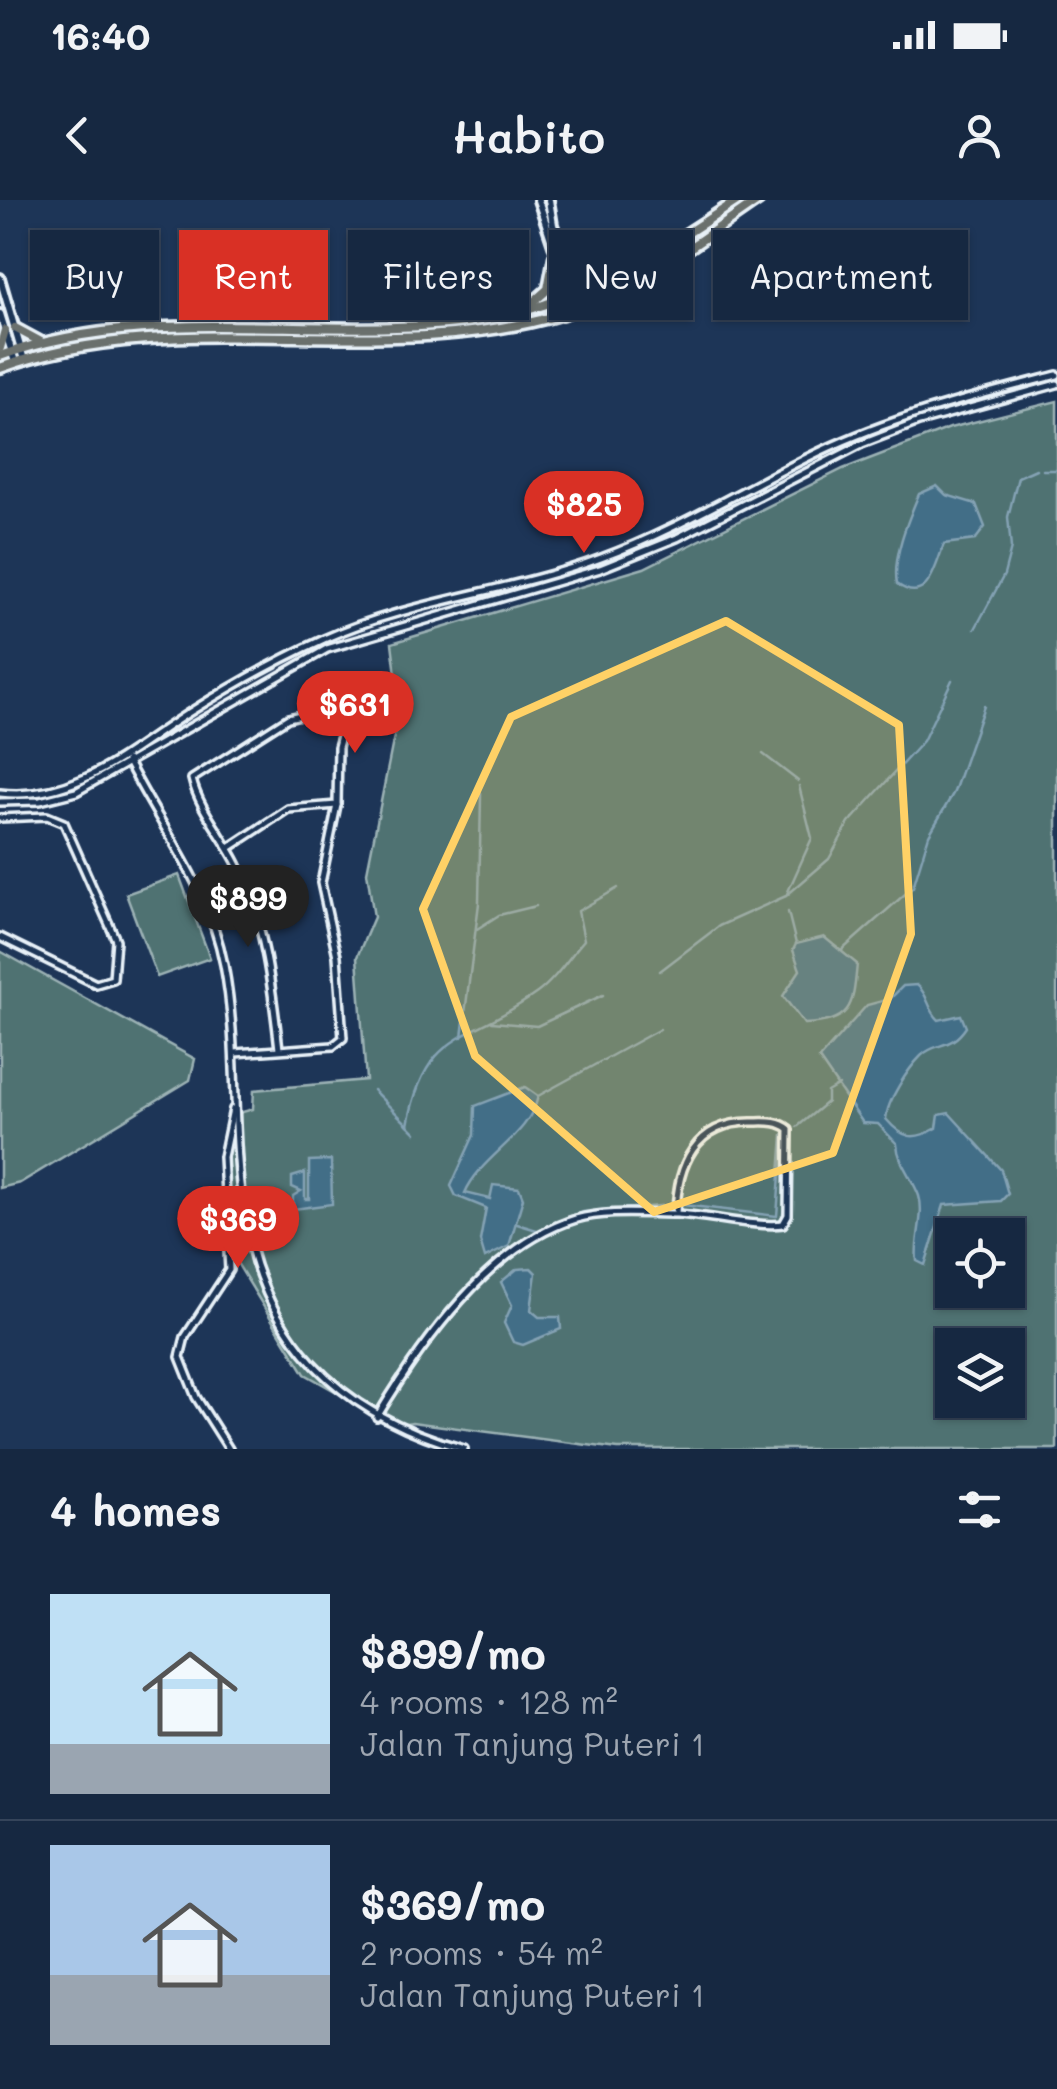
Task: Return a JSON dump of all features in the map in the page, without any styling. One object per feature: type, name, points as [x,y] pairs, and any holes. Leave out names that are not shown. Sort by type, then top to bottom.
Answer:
[{"type":"main road","points":[[538,200],[549,240]]},
{"type":"main road","points":[[548,200],[557,230]]},
{"type":"main road","points":[[691,230],[738,200]]},
{"type":"main road","points":[[693,243],[759,200]]},
{"type":"main road","points":[[529,304],[542,297],[549,274]]},
{"type":"main road","points":[[0,278],[20,361]]},
{"type":"main road","points":[[529,323],[549,311]]},
{"type":"main road","points":[[0,314],[10,329],[34,341],[48,342]]},
{"type":"main road","points":[[0,368],[129,342],[442,335],[549,317]]},
{"type":"main road","points":[[0,356],[48,342],[144,328],[451,320]]},
{"type":"main road","points":[[0,348],[10,329]]},
{"type":"street","points":[[30,794],[70,786],[127,760],[222,692],[323,639],[614,553],[673,529],[857,435],[981,394],[1057,375]]},
{"type":"street","points":[[0,802],[40,802],[76,792],[327,649],[547,586],[650,550],[862,444],[951,412],[1057,384]]},
{"type":"street","points":[[857,435],[862,444]]},
{"type":"street","points":[[235,1053],[334,1046],[343,1038],[337,956],[322,883],[337,805],[338,746],[345,711],[334,706],[288,718],[194,776],[193,784],[229,848],[266,948],[278,1049]]},
{"type":"street","points":[[127,760],[201,887],[224,964],[235,1053],[235,1101],[246,1225],[268,1299],[316,1370],[377,1417],[464,1449]]},
{"type":"street","points":[[0,793],[39,796],[40,802]]},
{"type":"street","points":[[229,848],[288,809],[337,805]]},
{"type":"street","points":[[0,818],[47,816],[64,823],[116,940],[116,972],[107,984],[96,984],[0,938]]},
{"type":"street","points":[[229,1449],[196,1397],[180,1357],[184,1337],[229,1270],[224,1157],[235,1101]]},
{"type":"street","points":[[377,1417],[431,1335],[462,1299],[524,1248],[577,1219],[676,1214],[783,1224],[788,1215],[789,1129],[781,1123],[730,1122],[704,1136],[681,1168],[676,1214]]},
{"type":"highlighted area","points":[[726,621],[899,725],[911,934],[833,1153],[654,1212],[475,1056],[423,909],[511,717]]},
{"type":"green space","points":[[1057,401],[1057,1449],[618,1449],[412,1422],[395,1425],[305,1374],[226,1245],[226,1130],[232,1115],[253,1109],[254,1090],[366,1080],[357,957],[374,917],[367,872],[400,706],[392,643],[644,568],[843,469],[950,428]]},
{"type":"green space","points":[[179,875],[210,958],[157,977],[126,894]]},
{"type":"green space","points":[[0,951],[195,1059],[190,1080],[20,1183],[0,1188]]},
{"type":"water","points":[[937,486],[946,495],[976,504],[985,527],[975,540],[944,544],[929,581],[916,591],[908,590],[897,584],[902,539],[919,494]]},
{"type":"water","points":[[824,937],[857,964],[854,991],[841,1015],[804,1024],[783,996],[800,970],[793,950],[796,944]]},
{"type":"water","points":[[917,985],[939,1020],[961,1015],[966,1027],[954,1040],[927,1051],[916,1062],[894,1095],[886,1119],[898,1131],[915,1136],[937,1128],[939,1115],[949,1113],[1001,1170],[1008,1194],[1001,1201],[944,1205],[940,1218],[935,1218],[935,1233],[925,1265],[917,1261],[919,1196],[897,1144],[878,1124],[863,1123],[819,1059],[867,1005],[890,999],[903,986]]},
{"type":"water","points":[[525,1087],[538,1096],[533,1110],[465,1193],[490,1199],[493,1185],[519,1188],[523,1198],[509,1246],[485,1258],[480,1241],[486,1208],[456,1196],[451,1186],[474,1135],[475,1106]]},
{"type":"water","points":[[331,1160],[332,1204],[293,1209],[293,1196],[301,1191],[292,1187],[292,1177],[305,1173],[305,1199],[309,1199],[309,1161]]},
{"type":"water","points":[[531,1268],[536,1273],[531,1310],[539,1317],[560,1317],[561,1329],[523,1345],[513,1342],[504,1323],[512,1305],[501,1282],[517,1269]]},
{"type":"waterway","points":[[975,629],[1004,575],[1011,548],[1008,517],[1018,477],[1036,469]]},
{"type":"waterway","points":[[1043,470],[1057,470]]},
{"type":"waterway","points":[[660,971],[719,926],[786,896],[829,859],[849,823],[923,741],[952,680]]},
{"type":"waterway","points":[[841,951],[913,887],[929,835],[954,792],[984,706]]},
{"type":"waterway","points":[[763,754],[798,781]]},
{"type":"waterway","points":[[786,896],[812,838],[799,786]]},
{"type":"waterway","points":[[462,1037],[479,903],[481,794]]},
{"type":"waterway","points":[[408,1125],[416,1094],[438,1054],[544,988],[584,940],[578,911],[618,888]]},
{"type":"waterway","points":[[477,929],[499,915],[536,906]]},
{"type":"waterway","points":[[788,912],[796,944]]},
{"type":"waterway","points":[[492,1022],[537,1026],[603,995]]},
{"type":"waterway","points":[[538,1096],[660,1029]]},
{"type":"waterway","points":[[797,1127],[827,1102],[827,1092],[839,1085]]},
{"type":"waterway","points":[[373,1090],[416,1133]]},
{"type":"waterway","points":[[683,1205],[777,1216],[783,1134]]},
{"type":"waterway","points":[[536,1235],[583,1212],[673,1205]]},
{"type":"waterway","points":[[517,1224],[540,1231]]}]
